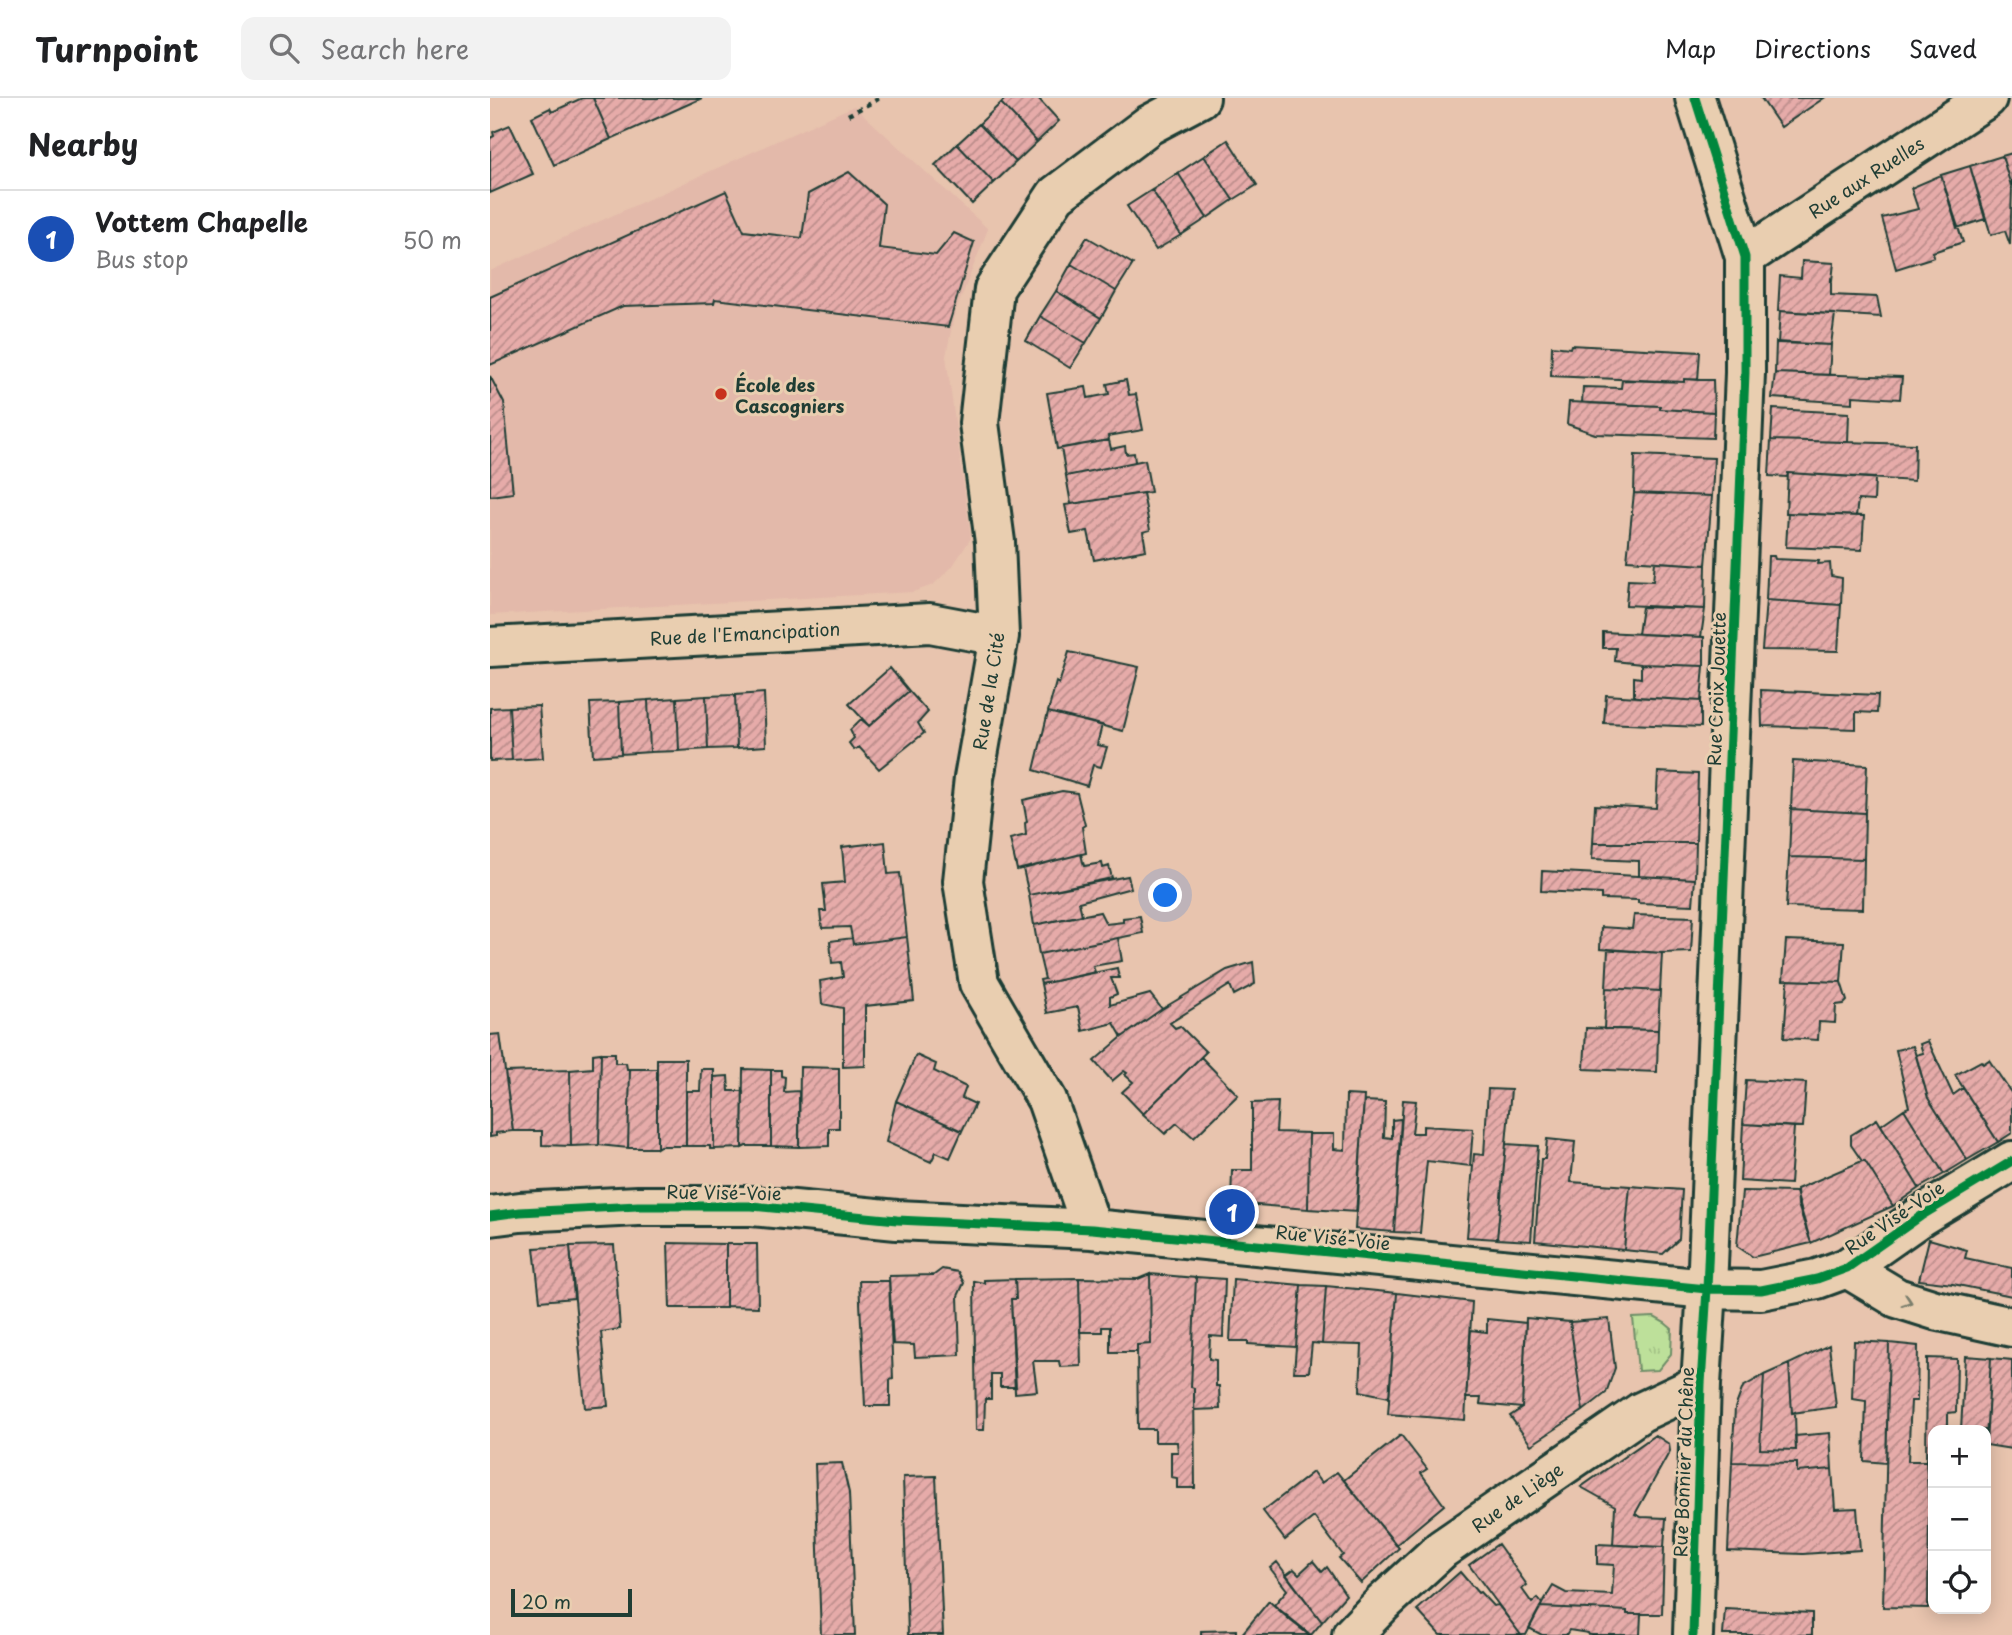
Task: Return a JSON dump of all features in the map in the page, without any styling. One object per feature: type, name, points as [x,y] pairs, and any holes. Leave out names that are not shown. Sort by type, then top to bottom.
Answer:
[{"type":"street","name":"Rue de la Cité","points":[[1092,1229],[1047,1100],[979,983],[963,881],[974,778],[999,636],[995,542],[979,423],[994,289],[1056,195],[1149,125],[1200,98]]},
{"type":"street","name":"Rue Croix Jouette","points":[[1695,98],[1745,257],[1745,373],[1707,1289]]},
{"type":"street","name":"Rue aux Ruelles","points":[[1745,257],[1987,98]]},
{"type":"street","name":"Rue de l'Emancipation","points":[[490,647],[930,623],[999,636]]},
{"type":"street","name":"Rue Visé-Voie","points":[[490,1216],[638,1206],[752,1206],[897,1220],[1092,1229],[1707,1289],[1762,1290],[1817,1279],[1847,1268],[1921,1216],[2012,1161]]},
{"type":"street","points":[[1847,1268],[1897,1298],[1935,1310],[2012,1327]]},
{"type":"street","name":"Rue Bonnier du Chêne","points":[[1693,1635],[1701,1384],[1707,1289]]},
{"type":"street","name":"Rue de Liège","points":[[1352,1635],[1442,1549],[1641,1412],[1701,1384]]},
{"type":"path","points":[[848,115],[880,98]]},
{"type":"shaded area","name":"École des Cascogniers","points":[[854,106],[988,229],[954,316],[946,356],[971,538],[952,567],[933,585],[913,592],[490,615],[490,271]]},
{"type":"green space","points":[[1654,1317],[1672,1329],[1671,1354],[1658,1370],[1638,1371],[1633,1318]]},
{"type":"building","points":[[582,98],[593,98],[611,139],[554,165],[532,117],[550,108],[552,112]]},
{"type":"building","points":[[593,98],[702,98],[611,139]]},
{"type":"building","points":[[1006,98],[1038,98],[1059,121],[1037,142],[1001,103]]},
{"type":"building","points":[[1761,98],[1824,98],[1781,127]]},
{"type":"building","points":[[1001,103],[1037,142],[1016,162],[979,124]]},
{"type":"building","points":[[979,124],[1016,162],[994,183],[957,144]]},
{"type":"building","points":[[510,125],[533,174],[490,193],[490,138],[494,136],[493,132]]},
{"type":"building","points":[[1228,140],[1257,185],[1233,200],[1204,156]]},
{"type":"building","points":[[957,144],[994,183],[972,204],[935,165]]},
{"type":"building","points":[[2012,153],[2012,189],[2002,156]]},
{"type":"building","points":[[1204,156],[1233,200],[1207,218],[1178,173]]},
{"type":"building","points":[[2002,156],[2012,189],[2010,245],[2005,231],[1991,235],[1970,166]]},
{"type":"building","points":[[1970,166],[1985,219],[1957,228],[1941,175]]},
{"type":"building","points":[[849,172],[884,204],[879,248],[936,255],[954,233],[974,242],[948,327],[715,299],[714,303],[623,306],[490,365],[490,297],[726,191],[744,231],[802,238],[808,194]]},
{"type":"building","points":[[1178,173],[1207,218],[1181,235],[1152,190]]},
{"type":"building","points":[[1941,175],[1963,242],[1933,252],[1934,257],[1896,269],[1882,218],[1918,209],[1911,188]]},
{"type":"building","points":[[1152,190],[1181,235],[1156,250],[1127,206]]},
{"type":"building","points":[[1087,237],[1133,264],[1116,291],[1071,264]]},
{"type":"building","points":[[1802,261],[1834,263],[1831,295],[1877,297],[1881,317],[1778,311],[1780,276],[1801,278]]},
{"type":"building","points":[[1071,264],[1116,291],[1101,318],[1056,291]]},
{"type":"building","points":[[1056,291],[1101,318],[1086,343],[1040,316]]},
{"type":"building","points":[[1780,311],[1835,314],[1831,345],[1778,343]]},
{"type":"building","points":[[1040,316],[1086,343],[1070,368],[1026,341]]},
{"type":"building","points":[[1776,342],[1831,345],[1829,375],[1775,373]]},
{"type":"building","points":[[1571,345],[1700,352],[1698,380],[1684,379],[1684,382],[1551,376],[1552,346],[1570,348]]},
{"type":"building","points":[[1775,373],[1902,377],[1900,399],[1853,396],[1853,403],[1772,398]]},
{"type":"building","points":[[490,376],[504,403],[513,493],[490,496]]},
{"type":"building","points":[[1684,379],[1713,380],[1714,412],[1660,409],[1660,406],[1582,403],[1583,387],[1621,388],[1622,380],[1684,382]]},
{"type":"building","points":[[1126,380],[1129,395],[1136,394],[1143,430],[1108,436],[1109,440],[1057,449],[1047,393],[1086,387],[1088,398],[1109,394],[1107,384]]},
{"type":"building","points":[[1569,402],[1660,406],[1660,409],[1714,412],[1713,438],[1595,434],[1567,424]]},
{"type":"building","points":[[1773,409],[1849,413],[1848,442],[1771,440]]},
{"type":"building","points":[[1109,440],[1111,449],[1125,446],[1126,454],[1134,453],[1135,462],[1066,476],[1061,448]]},
{"type":"building","points":[[1771,440],[1915,444],[1914,481],[1788,473],[1787,477],[1769,476]]},
{"type":"building","points":[[1635,455],[1714,458],[1712,496],[1634,493]]},
{"type":"building","points":[[1145,460],[1151,492],[1071,504],[1066,476]]},
{"type":"building","points":[[1788,473],[1875,478],[1874,501],[1858,500],[1856,516],[1786,513]]},
{"type":"building","points":[[1143,493],[1150,530],[1143,532],[1146,550],[1094,560],[1088,531],[1071,534],[1065,505]]},
{"type":"building","points":[[1634,493],[1712,496],[1706,565],[1627,560]]},
{"type":"building","points":[[1788,513],[1864,516],[1862,550],[1786,547]]},
{"type":"building","points":[[1768,556],[1774,556],[1775,559],[1819,561],[1818,564],[1830,563],[1831,576],[1842,578],[1841,605],[1766,600]]},
{"type":"building","points":[[1655,562],[1706,565],[1705,609],[1626,605],[1628,580],[1653,581]]},
{"type":"building","points":[[1766,600],[1841,605],[1838,651],[1762,650]]},
{"type":"building","points":[[1642,607],[1705,609],[1701,637],[1638,634]]},
{"type":"building","points":[[1603,632],[1704,637],[1704,666],[1615,661],[1616,648],[1603,648]]},
{"type":"building","points":[[1069,652],[1139,667],[1123,731],[1048,712],[1056,682],[1059,684]]},
{"type":"building","points":[[1641,664],[1704,666],[1701,701],[1634,697],[1634,677],[1641,678]]},
{"type":"building","points":[[890,668],[909,691],[869,726],[849,704]]},
{"type":"building","points":[[1761,690],[1878,695],[1877,713],[1856,712],[1856,729],[1762,726]]},
{"type":"building","points":[[909,691],[928,712],[918,723],[924,733],[879,769],[859,747],[854,750],[849,743],[854,738],[850,730],[861,719],[869,726]]},
{"type":"building","points":[[764,693],[766,746],[737,748],[735,695]]},
{"type":"building","points":[[735,695],[737,748],[708,749],[706,696]]},
{"type":"building","points":[[1606,695],[1701,701],[1701,727],[1604,723]]},
{"type":"building","points":[[706,696],[708,749],[679,751],[677,698]]},
{"type":"building","points":[[677,698],[679,751],[650,752],[648,700]]},
{"type":"building","points":[[648,700],[650,752],[621,754],[619,702]]},
{"type":"building","points":[[619,702],[621,754],[593,756],[590,703]]},
{"type":"building","points":[[539,706],[543,758],[512,760],[509,707]]},
{"type":"building","points":[[509,707],[512,760],[490,761],[490,708]]},
{"type":"building","points":[[1048,712],[1102,725],[1097,745],[1107,747],[1101,767],[1093,765],[1087,786],[1034,770]]},
{"type":"building","points":[[1793,761],[1867,765],[1865,813],[1791,809]]},
{"type":"building","points":[[1658,772],[1698,774],[1696,843],[1593,843],[1595,805],[1656,808]]},
{"type":"building","points":[[1062,791],[1077,793],[1085,825],[1082,827],[1086,853],[1017,870],[1010,839],[1026,835],[1027,822],[1023,800]]},
{"type":"building","points":[[1791,809],[1865,813],[1864,859],[1789,857]]},
{"type":"building","points":[[885,842],[888,874],[900,873],[907,937],[853,944],[850,927],[822,928],[820,911],[826,911],[823,884],[845,882],[842,847]]},
{"type":"building","points":[[1593,843],[1696,843],[1695,879],[1639,876],[1639,861],[1592,859]]},
{"type":"building","points":[[1081,854],[1084,866],[1102,863],[1103,868],[1109,866],[1112,878],[1029,895],[1023,869]]},
{"type":"building","points":[[1789,857],[1864,859],[1863,909],[1786,907]]},
{"type":"building","points":[[1542,871],[1695,879],[1693,905],[1638,903],[1638,900],[1601,899],[1601,894],[1541,891]]},
{"type":"building","points":[[1128,876],[1131,888],[1079,902],[1082,915],[1034,925],[1029,895]]},
{"type":"building","points":[[1100,912],[1106,924],[1140,916],[1143,933],[1039,954],[1034,925]]},
{"type":"building","points":[[1634,915],[1693,917],[1691,952],[1600,949],[1601,927],[1632,929]]},
{"type":"building","points":[[907,937],[914,1001],[865,1006],[865,1066],[843,1067],[843,1008],[822,1004],[820,981],[843,977],[841,962],[832,963],[830,941],[852,938],[853,944]]},
{"type":"building","points":[[1118,938],[1122,961],[1093,966],[1095,972],[1041,984],[1040,980],[1045,979],[1039,954]]},
{"type":"building","points":[[1786,940],[1844,942],[1841,982],[1783,980]]},
{"type":"building","points":[[1608,949],[1662,953],[1660,991],[1606,988]]},
{"type":"building","points":[[1253,962],[1255,984],[1234,995],[1230,985],[1170,1023],[1175,1028],[1180,1026],[1206,1052],[1143,1114],[1122,1092],[1133,1082],[1125,1075],[1127,1073],[1124,1071],[1112,1081],[1094,1061],[1162,1009],[1227,970]]},
{"type":"building","points":[[1117,968],[1119,978],[1111,978],[1117,994],[1110,997],[1110,1005],[1150,994],[1162,1009],[1122,1037],[1114,1023],[1083,1031],[1078,1007],[1047,1013],[1041,984]]},
{"type":"building","points":[[1788,980],[1841,982],[1847,1001],[1836,1005],[1835,1023],[1819,1022],[1818,1040],[1784,1038]]},
{"type":"building","points":[[1606,988],[1660,991],[1658,1030],[1604,1029]]},
{"type":"building","points":[[1586,1028],[1658,1030],[1657,1072],[1584,1069]]},
{"type":"building","points":[[500,1034],[513,1131],[496,1133],[496,1136],[490,1137],[490,1035]]},
{"type":"building","points":[[1928,1041],[1953,1095],[1963,1088],[1998,1142],[1967,1160],[1928,1098],[1916,1055],[1923,1053],[1920,1044]]},
{"type":"building","points":[[1913,1046],[1928,1098],[1967,1160],[1944,1174],[1904,1109],[1909,1107],[1896,1050]]},
{"type":"building","points":[[601,1053],[599,1145],[571,1146],[570,1070],[593,1068],[593,1054]]},
{"type":"building","points":[[601,1053],[615,1053],[615,1063],[626,1063],[627,1069],[630,1069],[628,1148],[599,1145]]},
{"type":"building","points":[[916,1055],[936,1064],[934,1071],[966,1087],[962,1098],[975,1104],[962,1131],[896,1101]]},
{"type":"building","points":[[1201,1057],[1238,1095],[1194,1138],[1177,1123],[1165,1134],[1143,1114]]},
{"type":"building","points":[[657,1059],[686,1059],[686,1146],[657,1148]]},
{"type":"building","points":[[1989,1060],[2012,1094],[2012,1133],[1998,1142],[1955,1075],[1981,1061],[1983,1064]]},
{"type":"building","points":[[800,1067],[839,1068],[839,1128],[829,1128],[829,1146],[799,1147]]},
{"type":"building","points":[[630,1069],[657,1069],[657,1148],[628,1148]]},
{"type":"building","points":[[701,1069],[714,1069],[714,1149],[710,1149],[710,1146],[686,1146],[686,1091],[700,1091]]},
{"type":"building","points":[[743,1069],[771,1070],[771,1146],[742,1148]]},
{"type":"building","points":[[570,1070],[571,1146],[542,1145],[542,1131],[513,1131],[505,1072]]},
{"type":"building","points":[[771,1070],[781,1070],[781,1076],[785,1077],[784,1092],[799,1091],[799,1147],[771,1146]]},
{"type":"building","points":[[728,1076],[729,1091],[743,1091],[742,1148],[714,1149],[714,1077]]},
{"type":"building","points":[[1746,1080],[1806,1083],[1803,1127],[1743,1124]]},
{"type":"building","points":[[1488,1089],[1511,1090],[1497,1239],[1467,1237],[1474,1154],[1484,1155]]},
{"type":"building","points":[[1346,1095],[1364,1096],[1357,1212],[1308,1209],[1309,1134],[1334,1134],[1334,1149],[1345,1150]]},
{"type":"building","points":[[1403,1100],[1416,1101],[1412,1133],[1423,1133],[1423,1126],[1473,1129],[1470,1166],[1427,1161],[1420,1233],[1394,1232]]},
{"type":"building","points":[[896,1101],[962,1131],[950,1158],[936,1152],[931,1162],[886,1142]]},
{"type":"building","points":[[1364,1101],[1385,1102],[1384,1137],[1392,1138],[1392,1120],[1401,1119],[1394,1232],[1355,1229]]},
{"type":"building","points":[[1278,1102],[1276,1132],[1309,1133],[1308,1209],[1231,1203],[1232,1170],[1252,1170],[1252,1103]]},
{"type":"building","points":[[1904,1109],[1944,1174],[1919,1188],[1881,1125]]},
{"type":"building","points":[[1877,1119],[1919,1188],[1893,1206],[1865,1161],[1862,1161],[1851,1145],[1851,1135]]},
{"type":"building","points":[[1743,1124],[1794,1127],[1790,1184],[1740,1181]]},
{"type":"building","points":[[1547,1139],[1575,1142],[1571,1182],[1630,1186],[1624,1250],[1535,1241],[1541,1159],[1545,1159]]},
{"type":"building","points":[[1506,1144],[1538,1146],[1531,1241],[1497,1239]]},
{"type":"building","points":[[1865,1161],[1893,1206],[1811,1243],[1798,1205],[1797,1189]]},
{"type":"building","points":[[1630,1186],[1682,1190],[1679,1239],[1663,1254],[1624,1250]]},
{"type":"building","points":[[1742,1191],[1796,1192],[1811,1243],[1753,1257],[1737,1246]]},
{"type":"building","points":[[1929,1239],[1967,1250],[1965,1258],[2012,1268],[2012,1296],[1919,1280]]},
{"type":"building","points":[[668,1243],[726,1244],[726,1308],[670,1308]]},
{"type":"building","points":[[726,1244],[757,1244],[758,1307],[726,1306]]},
{"type":"building","points":[[614,1245],[620,1329],[601,1332],[608,1406],[585,1408],[570,1246]]},
{"type":"building","points":[[570,1246],[574,1298],[540,1301],[534,1248]]},
{"type":"building","points":[[942,1269],[958,1272],[964,1283],[958,1296],[960,1355],[915,1357],[914,1345],[893,1344],[889,1276],[934,1275]]},
{"type":"building","points":[[1150,1274],[1151,1344],[1137,1345],[1137,1352],[1110,1352],[1110,1327],[1102,1327],[1102,1332],[1080,1332],[1079,1278],[1138,1279]]},
{"type":"building","points":[[1150,1274],[1196,1278],[1191,1387],[1194,1388],[1195,1488],[1177,1488],[1177,1478],[1171,1477],[1171,1452],[1178,1452],[1177,1442],[1155,1442],[1155,1429],[1138,1429],[1137,1345],[1151,1344]]},
{"type":"building","points":[[1196,1277],[1225,1279],[1223,1337],[1210,1336],[1209,1359],[1216,1360],[1216,1386],[1219,1386],[1220,1409],[1194,1410],[1194,1388],[1191,1387]]},
{"type":"building","points":[[1079,1278],[1081,1366],[1060,1367],[1059,1361],[1033,1361],[1037,1391],[1015,1393],[1011,1299],[1016,1299],[1015,1279]]},
{"type":"building","points":[[1015,1279],[1016,1299],[1011,1299],[1016,1387],[1000,1387],[1000,1374],[991,1374],[991,1399],[985,1399],[984,1430],[976,1430],[974,1281],[984,1283],[984,1280]]},
{"type":"building","points":[[1233,1279],[1301,1285],[1296,1347],[1230,1341]]},
{"type":"building","points":[[859,1281],[889,1281],[893,1379],[890,1380],[890,1406],[865,1406]]},
{"type":"building","points":[[1301,1285],[1326,1286],[1322,1344],[1312,1343],[1309,1372],[1294,1372]]},
{"type":"building","points":[[1326,1286],[1397,1293],[1389,1397],[1360,1391],[1362,1345],[1322,1344]]},
{"type":"building","points":[[1397,1293],[1472,1302],[1465,1420],[1388,1414]]},
{"type":"building","points":[[1526,1318],[1570,1322],[1583,1411],[1531,1445],[1510,1416],[1522,1408]]},
{"type":"building","points":[[1487,1319],[1526,1323],[1522,1408],[1480,1404],[1481,1398],[1466,1398],[1471,1330],[1487,1332]]},
{"type":"building","points":[[1609,1319],[1615,1368],[1606,1393],[1583,1411],[1570,1322]]},
{"type":"building","points":[[1854,1341],[1889,1343],[1886,1463],[1864,1461],[1866,1401],[1852,1399]]},
{"type":"building","points":[[1889,1343],[1918,1346],[1917,1401],[1911,1401],[1908,1461],[1926,1461],[1928,1608],[1883,1607]]},
{"type":"building","points":[[1829,1345],[1836,1407],[1792,1413],[1789,1364]]},
{"type":"building","points":[[1965,1356],[1991,1358],[1987,1425],[1961,1425]]},
{"type":"building","points":[[1927,1358],[1957,1359],[1956,1412],[1948,1413],[1948,1425],[1928,1425],[1928,1492]]},
{"type":"building","points":[[1991,1358],[2012,1360],[2012,1449],[1991,1446],[1991,1425],[1987,1425]]},
{"type":"building","points":[[1789,1364],[1796,1450],[1760,1449],[1764,1375]]},
{"type":"building","points":[[1764,1375],[1760,1449],[1796,1450],[1795,1436],[1830,1433],[1832,1469],[1797,1472],[1797,1463],[1732,1462],[1735,1408],[1743,1387]]},
{"type":"building","points":[[1401,1435],[1427,1469],[1421,1473],[1444,1505],[1396,1545],[1344,1480]]},
{"type":"building","points":[[1655,1435],[1669,1444],[1670,1451],[1635,1514],[1641,1517],[1666,1518],[1664,1547],[1613,1545],[1615,1506],[1581,1487]]},
{"type":"building","points":[[1732,1462],[1797,1463],[1797,1472],[1832,1469],[1835,1509],[1857,1508],[1860,1550],[1803,1554],[1728,1551]]},
{"type":"building","points":[[842,1463],[849,1493],[855,1635],[821,1635],[815,1464]]},
{"type":"building","points":[[1313,1472],[1321,1483],[1337,1472],[1399,1548],[1361,1583],[1339,1558],[1343,1555],[1314,1517],[1285,1540],[1263,1511]]},
{"type":"building","points":[[936,1476],[943,1635],[908,1635],[903,1477]]},
{"type":"building","points":[[1498,1544],[1527,1585],[1522,1589],[1532,1603],[1538,1598],[1542,1604],[1526,1635],[1521,1635],[1469,1565]]},
{"type":"building","points":[[1597,1544],[1664,1547],[1662,1614],[1540,1607],[1553,1586],[1566,1593],[1612,1595],[1614,1565],[1597,1564]]},
{"type":"building","points":[[1313,1561],[1322,1572],[1327,1567],[1346,1595],[1322,1622],[1286,1575],[1294,1569],[1299,1574]]},
{"type":"building","points":[[1277,1562],[1322,1622],[1311,1635],[1274,1605],[1287,1590],[1270,1568]]},
{"type":"building","points":[[1460,1572],[1478,1593],[1493,1606],[1498,1605],[1521,1635],[1440,1635],[1417,1610]]},
{"type":"building","points":[[1269,1601],[1291,1621],[1309,1635],[1241,1635]]},
{"type":"building","points":[[1540,1607],[1641,1614],[1640,1635],[1589,1635],[1569,1630],[1566,1635],[1542,1635],[1529,1628]]},
{"type":"building","points":[[1725,1609],[1812,1613],[1812,1635],[1723,1635]]},
{"type":"building","points":[[1236,1630],[1236,1635],[1201,1635],[1201,1631]]},
{"type":"cycle path","points":[[1693,1635],[1701,1384],[1745,373],[1745,257],[1695,98]]},
{"type":"cycle path","points":[[490,1216],[638,1206],[752,1206],[897,1220],[1092,1229],[1707,1289],[1761,1290],[1817,1279],[1847,1268],[1921,1216],[2012,1161]]},
{"type":"place","name":"École des Cascogniers","points":[[721,394]]},
{"type":"place","name":"Vottem Chapelle","points":[[1232,1212]]}]
